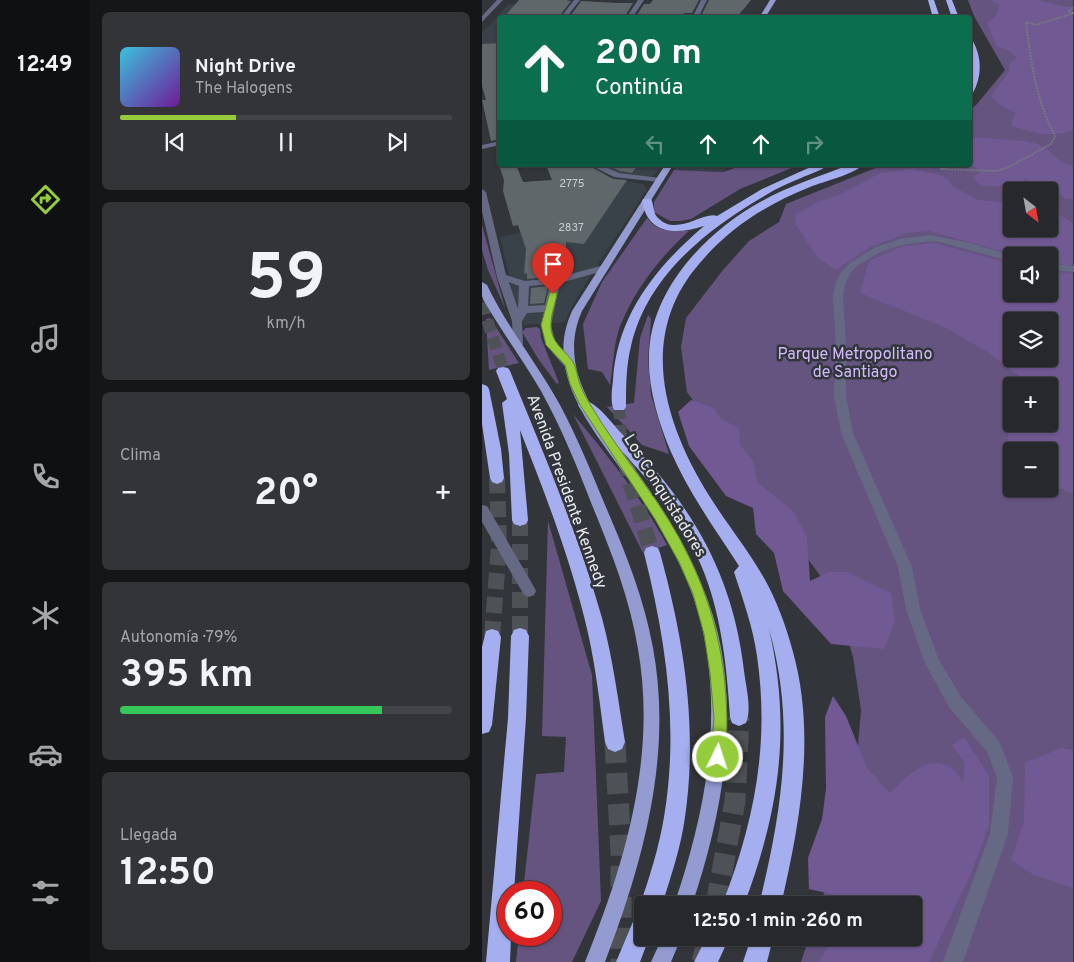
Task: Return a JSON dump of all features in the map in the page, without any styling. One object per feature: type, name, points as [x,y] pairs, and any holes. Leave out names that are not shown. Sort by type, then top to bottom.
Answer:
[{"type":"highway","points":[[931,0],[936,15]]},
{"type":"highway","points":[[949,0],[955,15]]},
{"type":"highway","points":[[972,51],[976,66],[972,83]]},
{"type":"highway","points":[[647,201],[648,211],[653,220],[667,227],[681,228],[704,222],[756,195],[819,167]]},
{"type":"highway","points":[[772,896],[788,827],[794,786],[795,712],[784,648],[769,604],[756,580],[685,468],[662,401],[655,348],[658,326],[664,311],[682,279],[695,261],[713,242],[736,222],[786,193],[853,167]]},
{"type":"highway","points":[[619,407],[619,375],[628,334],[633,320],[647,296],[665,271],[694,240],[731,211],[756,195]]},
{"type":"highway","name":"Avenida Presidente Kennedy","points":[[520,520],[514,430],[503,370],[564,526],[583,583],[604,662],[615,742]]},
{"type":"highway","points":[[482,389],[493,441],[497,478]]},
{"type":"highway","points":[[585,405],[630,450],[666,494],[684,518],[703,550],[714,575],[727,620],[734,655],[739,717]]},
{"type":"highway","points":[[720,526],[737,559],[761,625],[768,660],[774,715],[772,749],[759,826],[736,896]]},
{"type":"highway","points":[[652,553],[671,626],[678,670],[681,738],[680,775],[675,814],[654,896]]},
{"type":"highway","points":[[498,962],[517,718],[520,636]]},
{"type":"highway","points":[[482,725],[492,637]]},
{"type":"highway","points":[[628,962],[634,946]]},
{"type":"highway","points":[[706,962],[714,946]]},
{"type":"highway","points":[[755,962],[760,946]]},
{"type":"main road","points":[[764,15],[773,0]]},
{"type":"main road","name":"Los Conquistadores","points":[[668,167],[573,319],[568,341],[569,364],[575,384],[585,405],[648,499],[681,554],[699,594],[711,634],[721,718],[718,757],[703,841],[687,896]]},
{"type":"main road","points":[[482,285],[494,308],[544,386],[564,424],[618,549],[632,588],[649,672],[652,730],[642,812],[625,881],[595,962]]},
{"type":"main road","points":[[661,962],[668,946]]},
{"type":"street","points":[[483,17],[500,0]]},
{"type":"street","points":[[566,15],[578,0]]},
{"type":"street","points":[[631,15],[641,0]]},
{"type":"street","points":[[696,15],[704,0]]},
{"type":"street","points":[[482,147],[497,144]]},
{"type":"street","points":[[599,167],[617,175],[660,180]]},
{"type":"street","points":[[482,192],[502,277],[517,321],[518,345]]},
{"type":"street","points":[[953,962],[999,834],[1005,776],[994,747],[956,702],[932,661],[913,609],[905,567],[846,433],[840,396],[841,347],[838,297],[840,284],[847,271],[854,264],[877,250],[900,242],[930,238],[940,239],[1003,256]]},
{"type":"street","points":[[502,277],[524,284],[556,281],[604,268]]},
{"type":"street","points":[[1058,268],[1074,269]]},
{"type":"street","points":[[556,281],[546,325],[551,345],[569,364]]},
{"type":"street","points":[[517,321],[523,310],[524,284]]},
{"type":"street","points":[[523,310],[550,308]]},
{"type":"street","points":[[482,510],[530,591]]},
{"type":"path","points":[[1074,7],[1068,11],[1074,13]]},
{"type":"path","points":[[948,167],[941,169],[996,171],[1018,163],[1051,144],[1055,136],[1043,113],[1030,57],[1026,22],[1036,25],[1074,13]]},
{"type":"shaded area","points":[[990,0],[1036,0],[1073,8],[1073,130],[1057,134],[1042,134],[1011,126],[1015,113],[999,104],[991,96],[1009,72],[1010,62],[1017,58],[1009,51],[996,46],[987,23],[996,15],[999,4]]},
{"type":"shaded area","points":[[509,4],[543,5],[534,15],[499,15]]},
{"type":"shaded area","points":[[497,17],[497,61],[482,63],[482,33]]},
{"type":"shaded area","points":[[978,137],[1037,144],[1061,161],[1073,166],[1073,199],[1066,199],[1058,193],[1058,182],[1028,182],[1028,179],[1019,182],[1003,182],[1003,186],[979,185],[973,176],[981,172],[972,165],[972,139]]},
{"type":"shaded area","points":[[604,167],[660,167],[654,176],[647,177],[615,172]]},
{"type":"shaded area","points":[[675,167],[726,167],[723,172],[674,170]]},
{"type":"shaded area","points":[[912,169],[936,174],[947,178],[952,186],[978,200],[1003,202],[1003,238],[1058,238],[1058,214],[1073,223],[1073,266],[1058,264],[1058,247],[1003,247],[1003,252],[930,231],[907,233],[870,247],[836,270],[818,258],[795,223],[796,214],[818,202],[841,194],[880,173]]},
{"type":"shaded area","points":[[608,177],[643,184],[647,189],[588,280],[565,322],[524,325],[516,307],[500,237],[550,226]]},
{"type":"shaded area","points":[[934,243],[1003,262],[1003,302],[1058,302],[1058,272],[1073,274],[1073,494],[1058,487],[1058,442],[1007,442],[1009,432],[1058,432],[1058,377],[1019,377],[1007,367],[1058,367],[1058,312],[1003,312],[1003,364],[989,353],[944,327],[860,293],[869,261],[903,246]]},
{"type":"shaded area","points":[[691,400],[714,408],[721,419],[739,428],[740,445],[753,460],[757,482],[793,511],[807,537],[810,581],[829,572],[847,572],[891,593],[895,621],[884,649],[831,644],[783,591],[774,553],[756,534],[753,508],[726,496],[689,446],[678,412]]},
{"type":"shaded area","points":[[833,696],[846,716],[867,768],[890,793],[917,769],[933,763],[941,763],[952,768],[963,782],[965,763],[952,745],[964,737],[989,776],[989,824],[972,871],[929,962],[819,962],[828,946],[922,946],[922,896],[840,896],[809,889],[808,858],[822,819],[826,789],[825,717]]},
{"type":"shaded area","points":[[1061,748],[1073,750],[1073,888],[1034,875],[1011,860],[1024,821],[1025,763]]},
{"type":"green space","name":"Parque Metropolitano de Santiago","points":[[968,0],[1073,0],[1073,962],[801,962],[806,946],[922,946],[922,896],[823,896],[844,832],[856,769],[861,710],[853,657],[843,623],[821,577],[687,392],[681,347],[686,318],[723,270],[749,241],[779,222],[786,204],[878,167],[972,167],[972,108],[1005,70],[974,16]]},
{"type":"green space","points":[[738,167],[794,167],[740,189],[691,219],[670,221],[654,212],[654,202],[674,170],[723,172]]},
{"type":"green space","points":[[647,218],[661,229],[689,231],[659,262],[641,286],[627,311],[617,337],[610,385],[602,372],[588,369],[583,324],[602,282]]},
{"type":"green space","points":[[482,225],[505,308],[488,270],[482,250]]},
{"type":"green space","points":[[648,315],[651,319],[648,359],[651,395],[669,454],[642,445],[607,407],[634,403],[640,338]]},
{"type":"green space","points":[[490,318],[519,363],[489,370],[486,319]]},
{"type":"green space","points":[[537,327],[540,329],[541,338],[559,383],[557,384],[539,360],[522,332],[526,328]]},
{"type":"green space","points":[[573,414],[635,494],[667,545],[643,553]]},
{"type":"green space","points":[[548,521],[592,675],[601,901],[572,962],[516,962],[518,946],[562,946],[562,881],[524,881],[536,774],[564,772],[566,737],[542,736]]},
{"type":"building","points":[[519,0],[571,1],[560,15],[506,15]]},
{"type":"building","points":[[653,0],[699,0],[692,13],[684,13],[683,15],[637,15],[644,4],[650,4]]},
{"type":"building","points":[[709,0],[751,0],[739,15],[702,14]]},
{"type":"building","points":[[581,1],[633,3],[626,15],[571,15]]},
{"type":"building","points":[[497,43],[497,140],[491,141],[482,100],[486,100],[482,86],[482,44]]},
{"type":"building","points":[[500,167],[517,167],[523,182],[552,180],[547,167],[592,167],[613,179],[627,180],[584,244],[566,242],[566,270],[558,270],[558,276],[527,279],[527,273],[524,274],[526,249],[518,225],[513,226],[503,191],[504,180]]},
{"type":"building","points":[[611,167],[636,167],[632,173]]},
{"type":"building","points":[[548,286],[544,303],[530,304],[531,288]]},
{"type":"tunnel","points":[[482,303],[503,370]]},
{"type":"tunnel","points":[[619,407],[621,437]]},
{"type":"tunnel","points":[[621,436],[630,481],[652,553]]},
{"type":"tunnel","points":[[492,637],[499,546],[497,478]]},
{"type":"tunnel","points":[[520,520],[520,636]]},
{"type":"tunnel","points":[[718,896],[735,801],[739,717]]},
{"type":"tunnel","points":[[615,742],[621,852],[621,962]]},
{"type":"tunnel","points":[[702,962],[706,946]]},
{"type":"route","points":[[553,294],[546,325],[551,345],[569,364],[575,384],[585,405],[659,516],[685,560],[699,594],[715,655],[721,718],[718,757]]}]
